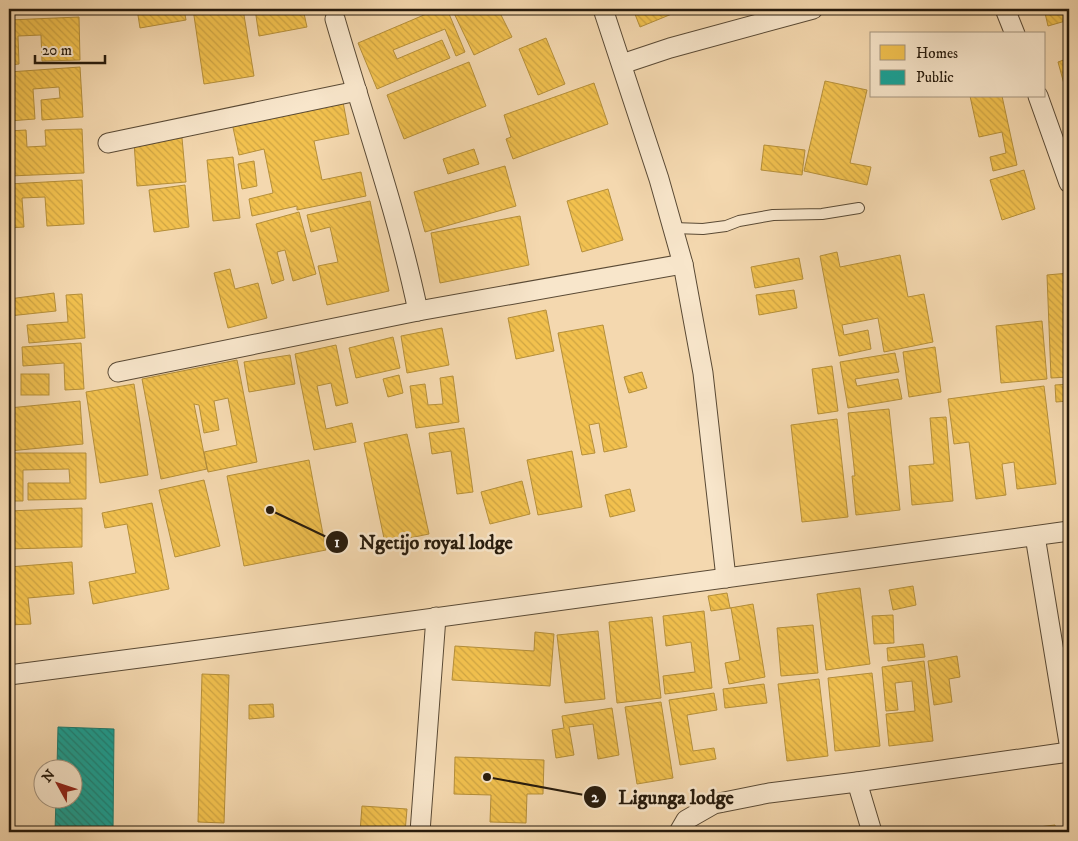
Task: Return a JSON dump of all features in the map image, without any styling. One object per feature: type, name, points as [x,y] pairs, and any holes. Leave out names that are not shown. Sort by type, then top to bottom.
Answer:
[{"type":"street","points":[[603,9],[622,64],[683,264],[703,373],[726,578]]},
{"type":"street","points":[[622,64],[670,48],[813,9]]},
{"type":"street","points":[[1005,9],[1014,32]]},
{"type":"street","points":[[335,19],[407,260],[418,311]]},
{"type":"street","points":[[108,143],[358,91]]},
{"type":"street","points":[[1039,98],[1069,182]]},
{"type":"street","points":[[118,372],[418,311],[683,264]]},
{"type":"street","points":[[9,675],[1069,531]]},
{"type":"street","points":[[1036,536],[1069,743]]},
{"type":"street","points":[[420,832],[436,617]]},
{"type":"street","points":[[679,832],[686,820],[714,804],[768,793],[1069,752]]},
{"type":"street","points":[[857,782],[872,832]]},
{"type":"lane","points":[[673,228],[703,229],[726,226],[739,221],[773,215],[822,214],[859,208]]},
{"type":"building: Homes","points":[[9,9],[54,9],[9,13]]},
{"type":"building: Homes","points":[[137,9],[184,9],[186,20],[140,28]]},
{"type":"building: Homes","points":[[193,9],[243,9],[254,76],[204,84]]},
{"type":"building: Homes","points":[[255,9],[303,9],[307,27],[259,36]]},
{"type":"building: Homes","points":[[438,9],[447,9],[465,52],[456,56],[445,29],[393,50],[397,59],[442,40],[450,58],[377,89],[358,43]]},
{"type":"building: Homes","points":[[452,9],[498,9],[512,37],[474,55]]},
{"type":"building: Homes","points":[[633,9],[684,9],[640,27]]},
{"type":"building: Homes","points":[[1069,9],[1069,20],[1048,26],[1045,13]]},
{"type":"building: Homes","points":[[79,17],[80,60],[42,61],[41,35],[18,36],[19,64],[9,65],[9,20]]},
{"type":"building: Homes","points":[[546,38],[565,84],[538,95],[519,49]]},
{"type":"building: Homes","points":[[1069,58],[1069,102],[1058,62]]},
{"type":"building: Homes","points":[[469,62],[486,106],[404,139],[387,95]]},
{"type":"building: Homes","points":[[80,67],[83,117],[42,120],[41,100],[60,98],[59,87],[33,89],[35,119],[9,121],[9,72]]},
{"type":"building: Homes","points":[[825,81],[867,90],[850,163],[871,167],[867,185],[804,171]]},
{"type":"building: Homes","points":[[594,83],[608,124],[513,159],[506,139],[511,137],[504,115]]},
{"type":"building: Homes","points":[[970,98],[1002,98],[1017,165],[993,171],[990,157],[1006,153],[1002,132],[979,137]]},
{"type":"building: Homes","points":[[343,102],[349,134],[314,141],[322,180],[361,172],[366,196],[297,210],[297,206],[252,216],[249,199],[273,193],[264,149],[239,155],[232,123]]},
{"type":"building: Homes","points":[[82,129],[84,173],[9,176],[9,131],[26,130],[27,147],[46,146],[45,130]]},
{"type":"building: Homes","points":[[182,138],[186,182],[137,186],[134,142]]},
{"type":"building: Homes","points":[[764,145],[805,150],[802,175],[761,170]]},
{"type":"building: Homes","points":[[474,149],[479,164],[448,174],[443,159]]},
{"type":"building: Homes","points":[[233,157],[240,218],[213,221],[207,160]]},
{"type":"building: Homes","points":[[254,161],[257,186],[242,189],[238,164]]},
{"type":"building: Homes","points":[[505,166],[516,206],[425,232],[414,192]]},
{"type":"building: Homes","points":[[1024,170],[1035,209],[1002,220],[990,180]]},
{"type":"building: Homes","points":[[82,180],[84,224],[47,226],[45,197],[22,198],[24,227],[9,228],[9,184]]},
{"type":"building: Homes","points":[[185,185],[189,227],[154,232],[149,190]]},
{"type":"building: Homes","points":[[608,189],[623,240],[582,252],[567,201]]},
{"type":"building: Homes","points":[[370,201],[389,291],[327,305],[318,266],[338,262],[330,227],[311,232],[307,215]]},
{"type":"building: Homes","points":[[299,212],[316,274],[293,281],[285,250],[277,252],[284,280],[272,284],[256,224]]},
{"type":"building: Homes","points":[[520,216],[529,265],[440,283],[431,233]]},
{"type":"building: Homes","points":[[837,252],[840,267],[900,255],[908,297],[924,294],[933,342],[884,352],[878,318],[842,325],[844,335],[868,330],[871,349],[839,356],[820,256]]},
{"type":"building: Homes","points":[[799,258],[803,279],[755,288],[751,267]]},
{"type":"building: Homes","points":[[230,269],[235,289],[258,283],[267,318],[228,328],[214,273]]},
{"type":"building: Homes","points":[[1069,273],[1069,377],[1051,378],[1047,275]]},
{"type":"building: Homes","points":[[794,290],[797,308],[759,315],[756,295]]},
{"type":"building: Homes","points":[[54,293],[56,311],[9,316],[9,299]]},
{"type":"building: Homes","points":[[82,294],[85,338],[29,343],[27,325],[68,322],[66,295]]},
{"type":"building: Homes","points":[[546,310],[554,351],[516,359],[508,318]]},
{"type":"building: Homes","points":[[1042,321],[1047,379],[1001,383],[996,326]]},
{"type":"building: Homes","points":[[603,325],[627,447],[604,452],[599,423],[589,425],[595,453],[582,455],[558,333]]},
{"type":"building: Homes","points":[[442,328],[449,365],[407,373],[401,336]]},
{"type":"building: Homes","points":[[393,337],[400,368],[356,378],[349,348]]},
{"type":"building: Homes","points":[[81,343],[84,389],[65,390],[64,363],[23,366],[22,347]]},
{"type":"building: Homes","points":[[336,345],[348,403],[336,406],[331,383],[317,386],[326,429],[352,423],[356,442],[314,450],[295,354]]},
{"type":"building: Homes","points":[[935,347],[941,392],[909,397],[903,352]]},
{"type":"building: Homes","points":[[895,353],[899,372],[855,379],[857,386],[898,379],[902,399],[848,408],[840,362]]},
{"type":"building: Homes","points":[[290,355],[295,384],[249,392],[244,362]]},
{"type":"building: Homes","points":[[237,360],[257,462],[208,472],[204,452],[237,445],[228,398],[214,401],[219,430],[204,433],[199,405],[194,404],[207,469],[161,479],[142,379]]},
{"type":"building: Homes","points":[[832,366],[838,411],[818,414],[812,369]]},
{"type":"building: Homes","points":[[642,372],[647,388],[629,393],[624,377]]},
{"type":"building: Homes","points":[[21,374],[49,374],[49,395],[21,395]]},
{"type":"building: Homes","points":[[399,375],[403,393],[388,397],[383,379]]},
{"type":"building: Homes","points":[[453,376],[459,422],[416,428],[410,386],[425,384],[428,405],[443,404],[440,378]]},
{"type":"building: Homes","points":[[134,384],[148,475],[100,483],[86,392]]},
{"type":"building: Homes","points":[[1069,384],[1069,401],[1056,402],[1055,385]]},
{"type":"building: Homes","points":[[1044,386],[1056,484],[1017,489],[1014,462],[1002,464],[1006,495],[976,499],[969,442],[954,444],[948,399]]},
{"type":"building: Homes","points":[[80,401],[83,444],[9,451],[9,408]]},
{"type":"building: Homes","points":[[889,409],[900,510],[856,515],[852,476],[855,476],[848,413]]},
{"type":"building: Homes","points":[[946,417],[953,501],[912,505],[909,466],[934,464],[930,418]]},
{"type":"building: Homes","points":[[837,419],[848,517],[802,522],[791,425]]},
{"type":"building: Homes","points":[[464,428],[473,492],[457,494],[451,451],[432,454],[429,433]]},
{"type":"building: Homes","points":[[407,434],[429,534],[385,543],[364,443]]},
{"type":"building: Homes","points":[[572,451],[582,507],[538,515],[527,460]]},
{"type":"building: Homes","points":[[1065,451],[1069,451],[1069,484]]},
{"type":"building: Homes","points":[[9,453],[86,453],[86,499],[28,500],[28,483],[70,483],[69,469],[23,470],[23,501],[9,501]]},
{"type":"building: Homes","points":[[309,460],[326,550],[244,566],[227,476]]},
{"type":"building: Homes","points":[[204,480],[220,546],[175,557],[159,490]]},
{"type":"building: Homes","points":[[522,481],[530,514],[490,524],[481,492]]},
{"type":"building: Homes","points":[[630,489],[635,511],[610,517],[605,495]]},
{"type":"building: Homes","points":[[152,503],[169,589],[93,604],[89,582],[136,573],[127,524],[105,528],[102,513]]},
{"type":"building: Homes","points":[[82,508],[82,547],[9,549],[9,511]]},
{"type":"building: Homes","points":[[72,562],[74,594],[28,598],[31,624],[9,625],[9,567]]},
{"type":"building: Homes","points":[[913,586],[916,605],[893,610],[889,590]]},
{"type":"building: Homes","points":[[860,588],[870,664],[826,670],[817,594]]},
{"type":"building: Homes","points":[[727,593],[730,608],[753,604],[765,677],[729,684],[725,663],[740,660],[731,608],[711,611],[708,596]]},
{"type":"building: Homes","points":[[704,611],[712,688],[665,694],[663,676],[695,672],[691,642],[666,646],[663,616]]},
{"type":"building: Homes","points":[[893,615],[894,643],[874,644],[872,616]]},
{"type":"building: Homes","points":[[652,617],[661,698],[617,703],[609,622]]},
{"type":"building: Homes","points":[[813,625],[818,673],[781,676],[777,628]]},
{"type":"building: Homes","points":[[598,631],[605,699],[565,703],[557,635]]},
{"type":"building: Homes","points":[[535,632],[554,634],[550,686],[452,680],[455,646],[534,651]]},
{"type":"building: Homes","points":[[923,644],[925,657],[888,661],[887,648]]},
{"type":"building: Homes","points":[[957,656],[960,677],[949,679],[952,702],[934,705],[928,661]]},
{"type":"building: Homes","points":[[924,661],[933,741],[889,746],[886,714],[915,711],[912,681],[895,683],[898,710],[886,711],[882,667]]},
{"type":"building: Homes","points":[[872,673],[880,746],[835,751],[828,678]]},
{"type":"building: Homes","points":[[202,674],[229,675],[224,823],[198,822]]},
{"type":"building: Homes","points":[[819,679],[828,756],[787,761],[778,684]]},
{"type":"building: Homes","points":[[764,684],[767,703],[725,708],[723,689]]},
{"type":"building: Homes","points":[[714,693],[717,710],[687,715],[693,751],[714,748],[716,759],[680,765],[669,700]]},
{"type":"building: Homes","points":[[661,702],[673,778],[637,784],[625,707]]},
{"type":"building: Homes","points":[[273,704],[274,717],[249,719],[249,705]]},
{"type":"building: Homes","points":[[612,708],[619,755],[598,759],[593,724],[569,727],[574,755],[556,758],[552,730],[564,728],[562,716]]},
{"type":"building: Homes","points":[[455,757],[544,760],[543,794],[527,794],[526,823],[490,822],[491,795],[454,794]]},
{"type":"building: Homes","points":[[362,806],[407,809],[405,832],[360,832]]},
{"type":"building: Homes","points":[[1055,825],[1056,832],[997,832]]},
{"type":"building: Homes","points":[[441,827],[539,832],[441,832]]},
{"type":"building: Public","points":[[58,727],[114,729],[113,832],[55,832],[56,808],[82,808],[82,758],[57,758]]},
{"type":"place","name":"Ngetijo royal lodge","points":[[270,510]]},
{"type":"place","name":"Ligunga lodge","points":[[487,777]]}]
